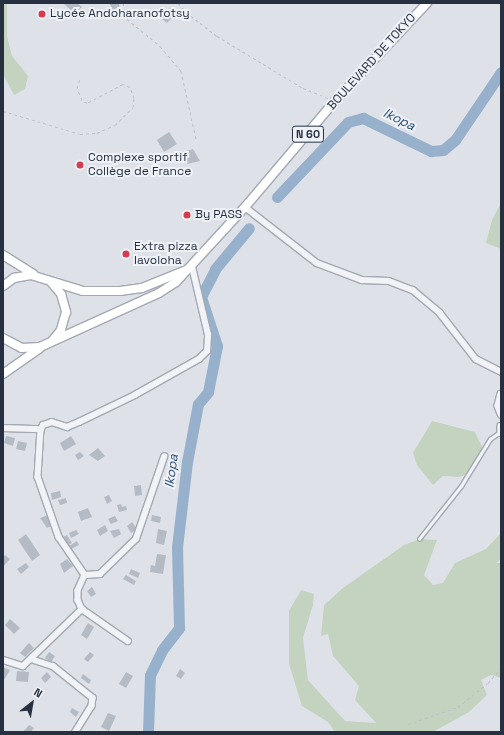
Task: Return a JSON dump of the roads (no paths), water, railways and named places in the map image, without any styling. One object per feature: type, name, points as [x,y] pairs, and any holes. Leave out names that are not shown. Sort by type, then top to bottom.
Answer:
[{"type":"main road","name":"BOULEVARD DE TOKYO","points":[[40,347],[158,293],[176,282],[192,267],[245,207],[335,101],[427,3]]},
{"type":"main road","points":[[3,255],[37,276],[83,291],[120,291],[142,288],[192,267]]},
{"type":"main road","points":[[3,286],[19,276],[37,276]]},
{"type":"main road","points":[[48,344],[61,330],[66,312],[61,294],[49,281]]},
{"type":"main road","points":[[3,338],[22,348],[40,347]]},
{"type":"main road","points":[[3,374],[40,347]]},
{"type":"street","points":[[245,207],[317,263],[362,280],[389,281],[413,290],[440,313],[476,359],[491,370],[501,372]]},
{"type":"street","points":[[85,575],[59,537],[38,477],[41,429],[43,424],[52,422],[67,427],[79,422],[135,395],[198,359],[207,351],[208,335],[192,267]]},
{"type":"street","points":[[501,394],[498,406],[501,414]]},
{"type":"street","points":[[501,426],[501,432]]},
{"type":"street","points":[[3,428],[41,429]]},
{"type":"street","points":[[85,575],[100,574],[136,539],[164,457]]},
{"type":"street","points":[[85,575],[78,591],[78,600],[82,609],[128,641]]},
{"type":"street","points":[[3,660],[23,666],[82,609]]},
{"type":"street","points":[[31,659],[53,666],[93,698],[92,706],[76,732]]},
{"type":"lane","points":[[418,539],[461,486],[490,439],[501,432]]},
{"type":"waterway","name":"Ikopa","points":[[277,197],[348,122],[363,118],[431,151],[443,150],[455,140],[501,72]]},
{"type":"waterway","name":"Ikopa","points":[[148,732],[150,675],[162,650],[179,628],[177,547],[187,462],[198,404],[208,392],[217,346],[201,297],[215,269],[249,228]]},
{"type":"place","name":"Lycée Andoharanofotsy","points":[[42,14]]},
{"type":"place","name":"Complexe sportif Collège de France","points":[[80,165]]},
{"type":"place","name":"By PASS","points":[[187,215]]},
{"type":"place","name":"Extra pizza Iavoloha","points":[[126,254]]}]
